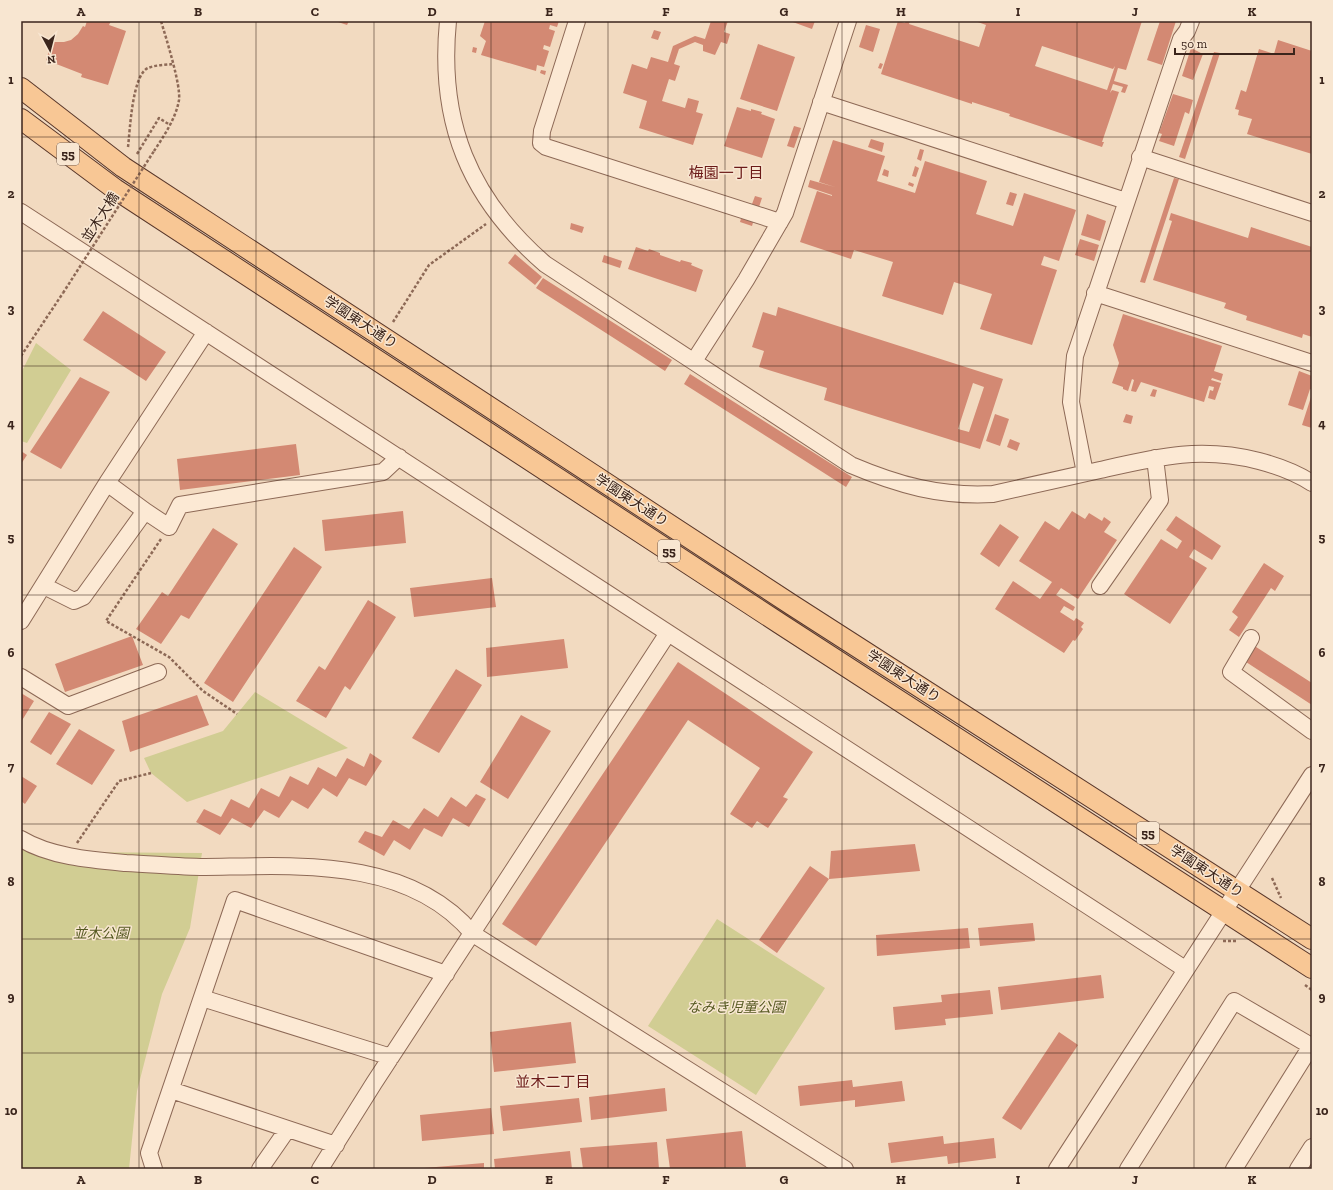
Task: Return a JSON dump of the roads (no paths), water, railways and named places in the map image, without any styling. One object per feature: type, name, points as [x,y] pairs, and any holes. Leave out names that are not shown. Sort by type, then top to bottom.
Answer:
[{"type":"main road","name":"学園東大通り","points":[[21,88],[130,171],[792,605],[1312,939]]},
{"type":"main road","name":"学園東大通り","points":[[21,120],[115,189],[773,619],[1312,968]]},
{"type":"street","points":[[448,21],[445,69],[452,118],[468,162],[490,206],[526,247],[545,264],[851,465],[903,484],[932,492],[967,495],[986,494],[1156,458],[1201,452],[1227,454],[1277,466],[1299,474],[1312,483]]},
{"type":"street","points":[[577,21],[542,132],[541,143],[554,150],[780,222]]},
{"type":"street","points":[[694,361],[746,280],[785,213],[848,21]]},
{"type":"street","points":[[1085,473],[1071,402],[1075,356],[1140,157],[1181,39],[1187,31],[1191,21]]},
{"type":"street","points":[[821,102],[1126,201]]},
{"type":"street","points":[[1140,157],[1312,213]]},
{"type":"street","points":[[21,212],[1185,969]]},
{"type":"street","points":[[1095,293],[1312,363]]},
{"type":"street","points":[[21,621],[44,586],[106,483],[206,332]]},
{"type":"street","points":[[106,483],[169,527],[180,505],[383,472],[399,457]]},
{"type":"street","points":[[1100,586],[1160,500],[1156,458]]},
{"type":"street","points":[[44,586],[74,601],[83,597],[145,511]]},
{"type":"street","points":[[320,1169],[668,633]]},
{"type":"street","points":[[1251,638],[1231,672],[1312,730]]},
{"type":"street","points":[[21,677],[68,706],[158,672]]},
{"type":"street","points":[[1057,1169],[1185,969],[1238,891],[1312,775]]},
{"type":"street","points":[[21,839],[33,846],[68,855],[106,861],[173,866],[319,867],[377,875],[427,896],[461,919],[473,934],[845,1169]]},
{"type":"street","points":[[154,1169],[149,1153],[235,900],[446,974]]},
{"type":"street","points":[[202,998],[392,1057]]},
{"type":"street","points":[[1128,1169],[1234,1001],[1312,1046],[1234,1169]]},
{"type":"street","points":[[171,1090],[287,1130],[336,1145]]},
{"type":"street","points":[[260,1169],[287,1130]]},
{"type":"street","points":[[1298,1169],[1312,1147]]},
{"type":"district","name":"梅園一丁目","points":[[726,173]]},
{"type":"district","name":"並木二丁目","points":[[553,1082]]},
{"type":"park label","name":"並木公園","points":[[101,933]]},
{"type":"park label","name":"なみき児童公園","points":[[736,1007]]}]
